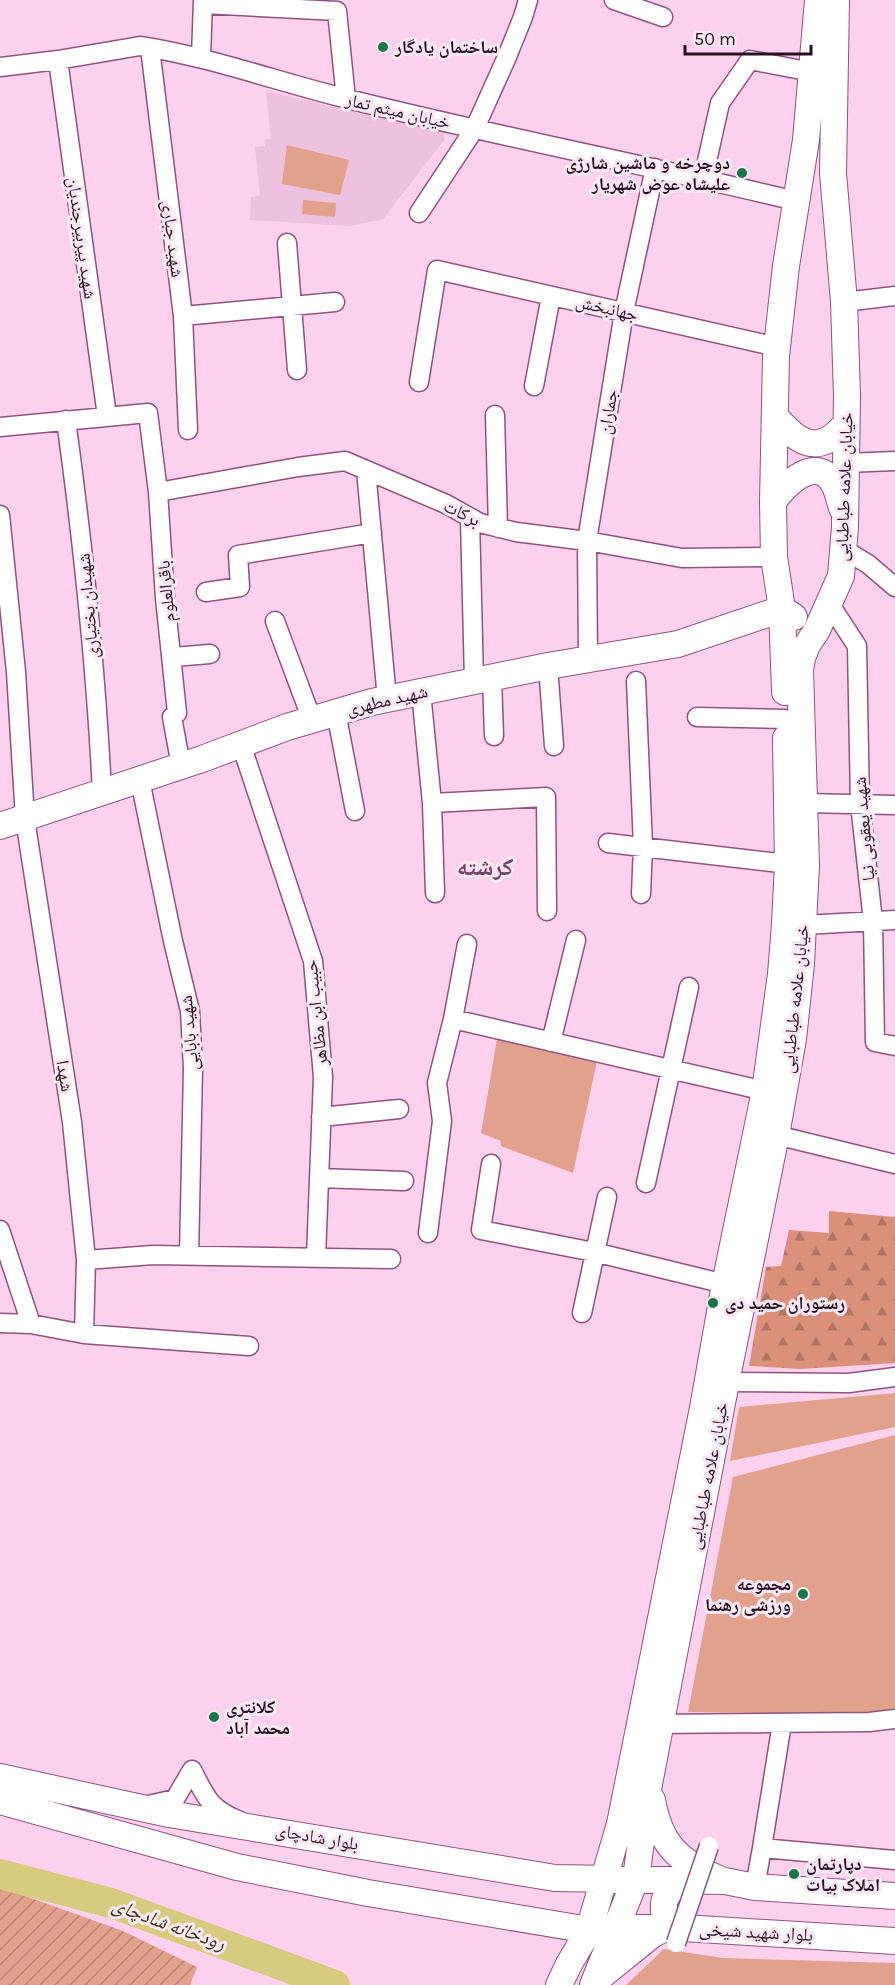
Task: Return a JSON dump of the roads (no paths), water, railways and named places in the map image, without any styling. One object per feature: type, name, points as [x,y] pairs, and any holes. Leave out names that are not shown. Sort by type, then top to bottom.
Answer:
[{"type":"street","points":[[419,213],[475,128],[507,59],[528,0]]},
{"type":"street","points":[[614,0],[663,16]]},
{"type":"street","name":"خیابان علامه طباطبایی","points":[[796,802],[785,719],[782,609],[774,558],[772,502],[777,347],[786,266],[806,140],[818,0]]},
{"type":"street","name":"خیابان علامه طباطبایی","points":[[594,1983],[636,1878],[649,1784],[651,1724],[703,1408],[735,1286],[774,1093],[793,1039],[796,802],[802,658],[841,576],[845,517],[847,396],[844,302],[833,173],[836,0]]},
{"type":"street","points":[[201,58],[203,2],[337,11],[346,99]]},
{"type":"street","name":"خیابان میثم تمار","points":[[0,67],[140,46],[201,58],[346,99],[796,201]]},
{"type":"street","name":"شهید جباری","points":[[150,48],[183,316],[188,430]]},
{"type":"street","name":"شهید پیربیرجندیان","points":[[58,60],[106,416]]},
{"type":"street","points":[[703,179],[720,103],[750,60],[812,72]]},
{"type":"street","name":"جماران","points":[[588,659],[587,541],[624,312],[656,168]]},
{"type":"street","points":[[287,243],[294,306],[297,370]]},
{"type":"street","name":"جهانبخش","points":[[419,382],[437,270],[777,347]]},
{"type":"street","points":[[534,386],[551,296]]},
{"type":"street","points":[[844,302],[895,296]]},
{"type":"street","points":[[183,316],[335,302]]},
{"type":"street","name":"باقرالعلوم","points":[[106,416],[148,413],[158,492],[165,598],[173,657],[177,713],[172,717],[182,766]]},
{"type":"street","points":[[495,415],[498,528]]},
{"type":"street","points":[[0,427],[106,416]]},
{"type":"street","points":[[775,416],[789,433],[808,443],[828,441],[836,436],[846,424]]},
{"type":"street","name":"شهیدان بختیاری","points":[[66,420],[93,655],[102,793]]},
{"type":"street","name":"برکات","points":[[158,492],[345,461],[446,504],[480,523],[498,528],[682,558],[774,558]]},
{"type":"street","points":[[846,463],[895,461]]},
{"type":"street","points":[[366,470],[387,699]]},
{"type":"street","points":[[772,502],[783,488],[800,474],[816,472],[824,474],[834,484],[845,517]]},
{"type":"street","name":"شهدا","points":[[0,515],[8,674],[25,819],[72,1122],[86,1260],[84,1334]]},
{"type":"street","points":[[470,518],[483,679],[494,736]]},
{"type":"street","points":[[206,592],[240,587],[238,555],[372,533]]},
{"type":"street","points":[[843,549],[868,564],[895,587]]},
{"type":"street","points":[[782,609],[791,616],[802,619],[813,618],[829,603]]},
{"type":"street","name":"شهید یعقوبی نیا","points":[[829,603],[856,645],[860,804],[873,921],[875,1042],[895,1046]]},
{"type":"street","name":"شهید مطهری","points":[[0,825],[25,819],[336,712],[387,699],[548,666],[678,644],[782,609]]},
{"type":"street","points":[[275,621],[312,720]]},
{"type":"street","points":[[173,657],[210,654]]},
{"type":"street","points":[[548,666],[554,746]]},
{"type":"street","points":[[636,681],[643,846],[640,894]]},
{"type":"street","points":[[421,692],[432,803],[435,893]]},
{"type":"street","points":[[336,712],[355,811]]},
{"type":"street","points":[[697,717],[785,719]]},
{"type":"street","name":"حبیب ابن مظاهر","points":[[241,744],[313,961],[323,1077],[316,1257]]},
{"type":"street","name":"شهید بابایی","points":[[140,780],[173,941],[190,1011],[193,1068],[189,1256]]},
{"type":"street","points":[[432,803],[546,797],[547,911]]},
{"type":"street","points":[[796,802],[895,805]]},
{"type":"street","points":[[608,843],[797,865]]},
{"type":"street","points":[[795,924],[895,920]]},
{"type":"street","points":[[551,1042],[576,940]]},
{"type":"street","points":[[428,1233],[442,1121],[437,1083],[453,1019],[467,944]]},
{"type":"street","points":[[646,1183],[689,987]]},
{"type":"street","points":[[453,1019],[774,1093]]},
{"type":"street","points":[[321,1117],[399,1109]]},
{"type":"street","points":[[767,1134],[895,1164]]},
{"type":"street","points":[[491,1164],[480,1230],[594,1252],[735,1286]]},
{"type":"street","points":[[319,1178],[404,1181]]},
{"type":"street","points":[[582,1313],[607,1197]]},
{"type":"street","points":[[0,1230],[32,1324]]},
{"type":"street","points":[[86,1260],[153,1255],[391,1259]]},
{"type":"street","name":"خیابان علامه طباطبایی","points":[[564,1974],[589,1930],[651,1724],[726,1382],[735,1286]]},
{"type":"street","points":[[0,1323],[32,1324],[84,1334],[249,1346]]},
{"type":"street","points":[[726,1382],[849,1383],[895,1377]]},
{"type":"street","points":[[651,1724],[869,1722],[895,1719]]},
{"type":"street","points":[[755,1887],[782,1723]]},
{"type":"street","points":[[136,1807],[175,1799],[192,1770],[205,1797],[214,1806],[227,1816],[255,1827]]},
{"type":"street","name":"بلوار شادچای","points":[[0,1777],[169,1814],[555,1878],[636,1878]]},
{"type":"street","points":[[649,1784],[656,1822],[665,1840],[678,1857],[696,1869],[725,1881],[755,1887],[895,1896]]},
{"type":"street","points":[[0,1801],[237,1867],[368,1893],[589,1930],[616,1929]]},
{"type":"street","points":[[671,1935],[709,1846]]},
{"type":"street","points":[[762,1848],[895,1860]]},
{"type":"street","points":[[636,1878],[725,1881]]},
{"type":"street","points":[[671,1935],[662,1904],[668,1892],[682,1881]]},
{"type":"street","name":"بلوار شهید شیخی","points":[[616,1929],[671,1935],[895,1941]]},
{"type":"street","points":[[594,1983],[653,1934],[671,1935]]},
{"type":"waterway","name":"رودخانه شادچای","points":[[0,1874],[111,1903],[335,1985]]},
{"type":"place","name":"ساختمان یادگار","points":[[383,47]]},
{"type":"place","name":"دوچرخه و ماشین شارژی علیشاه عوض شهریار","points":[[742,173]]},
{"type":"place","name":"رستوران حمید دی","points":[[713,1303]]},
{"type":"place","name":"مجموعه ورزشی رهنما","points":[[803,1594]]},
{"type":"place","name":"کلانتری محمد آباد","points":[[214,1717]]},
{"type":"place","name":"دپارتمان املاک بیات","points":[[794,1874]]},
{"type":"district","name":"کرشته","points":[[485,867]]}]
